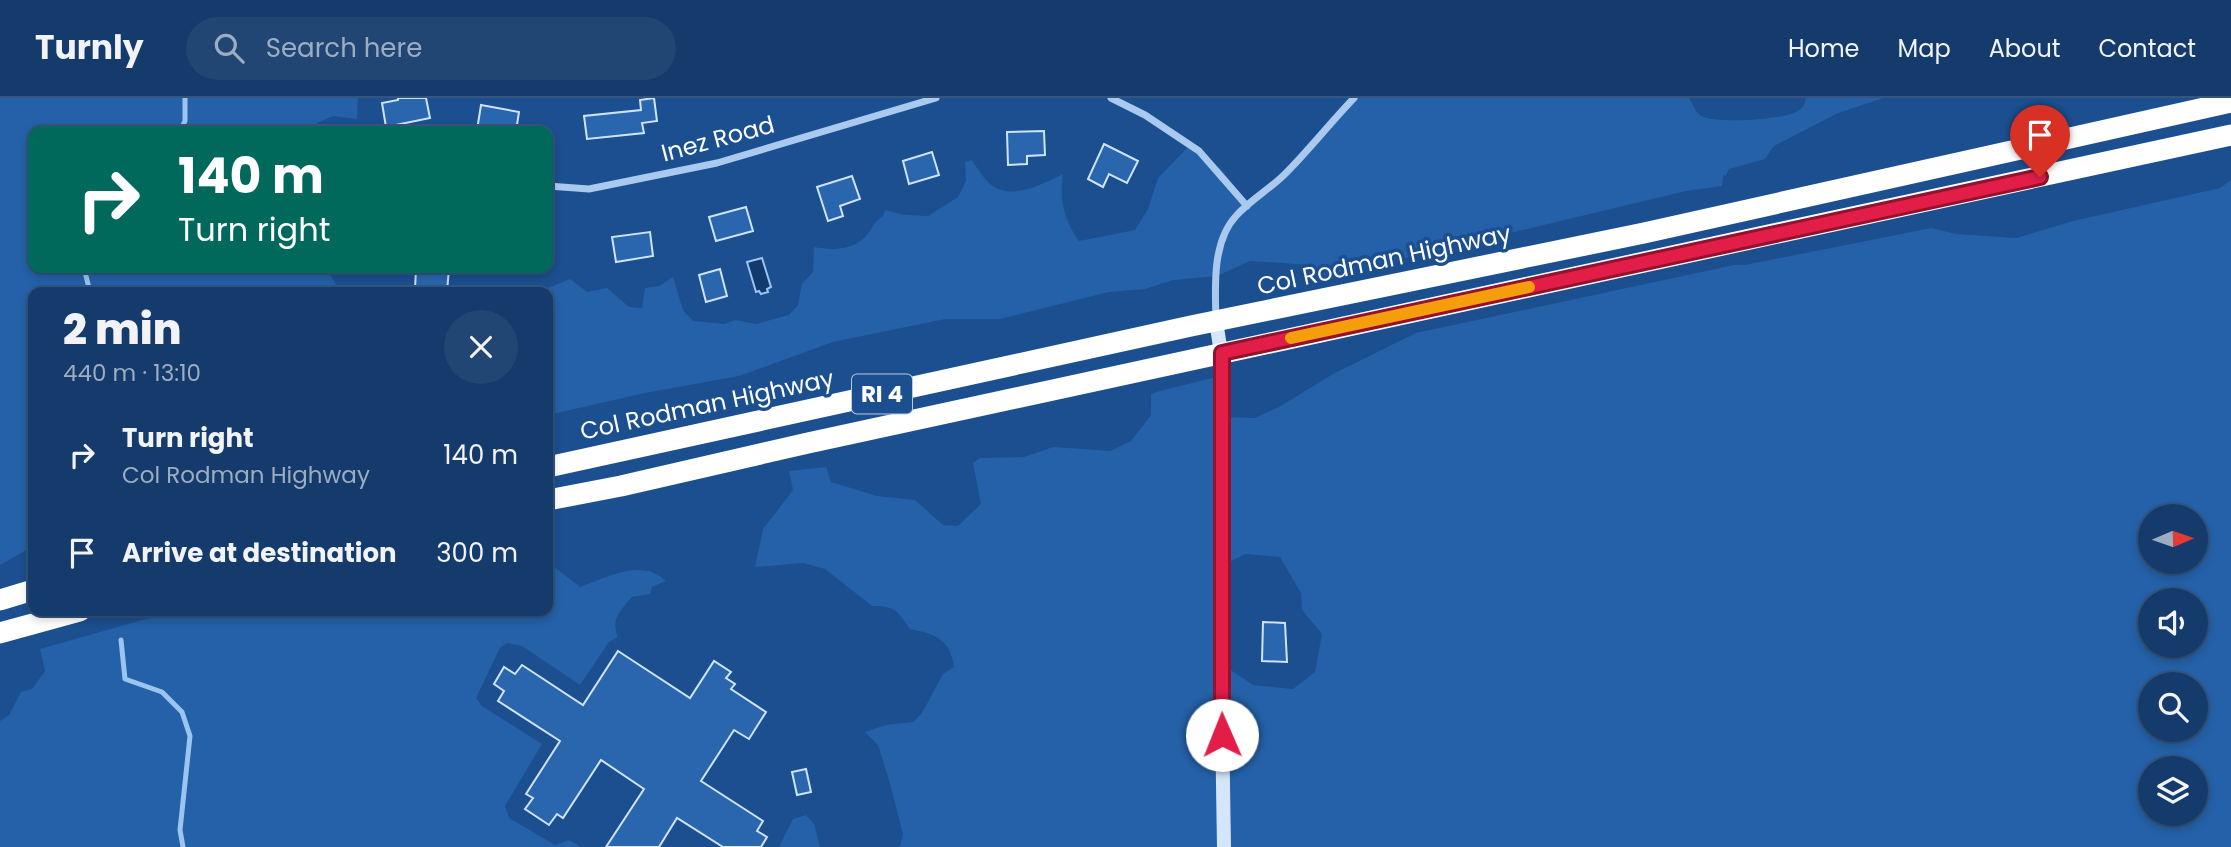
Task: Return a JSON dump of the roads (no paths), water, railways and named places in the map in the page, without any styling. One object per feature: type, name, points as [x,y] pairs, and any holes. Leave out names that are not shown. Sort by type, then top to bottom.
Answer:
[{"type":"highway","name":"Col Rodman Highway","points":[[553,466],[1216,321],[1644,233],[2231,102]]},
{"type":"highway","name":"RI 4","points":[[553,499],[2231,135]]},
{"type":"highway","points":[[0,600],[28,592]]},
{"type":"highway","points":[[0,633],[62,616]]},
{"type":"street","name":"Inez Road","points":[[553,186],[589,189],[705,166],[936,98]]},
{"type":"street","points":[[1111,98],[1145,115],[1199,151],[1247,206]]},
{"type":"street","points":[[1224,847],[1221,659],[1222,353],[1215,297],[1220,247],[1228,226],[1284,175],[1354,98]]},
{"type":"waterway","points":[[182,126],[185,98]]},
{"type":"waterway","points":[[85,273],[89,287]]},
{"type":"waterway","points":[[121,640],[125,679],[162,692],[182,712],[190,736],[180,830],[183,847]]}]
